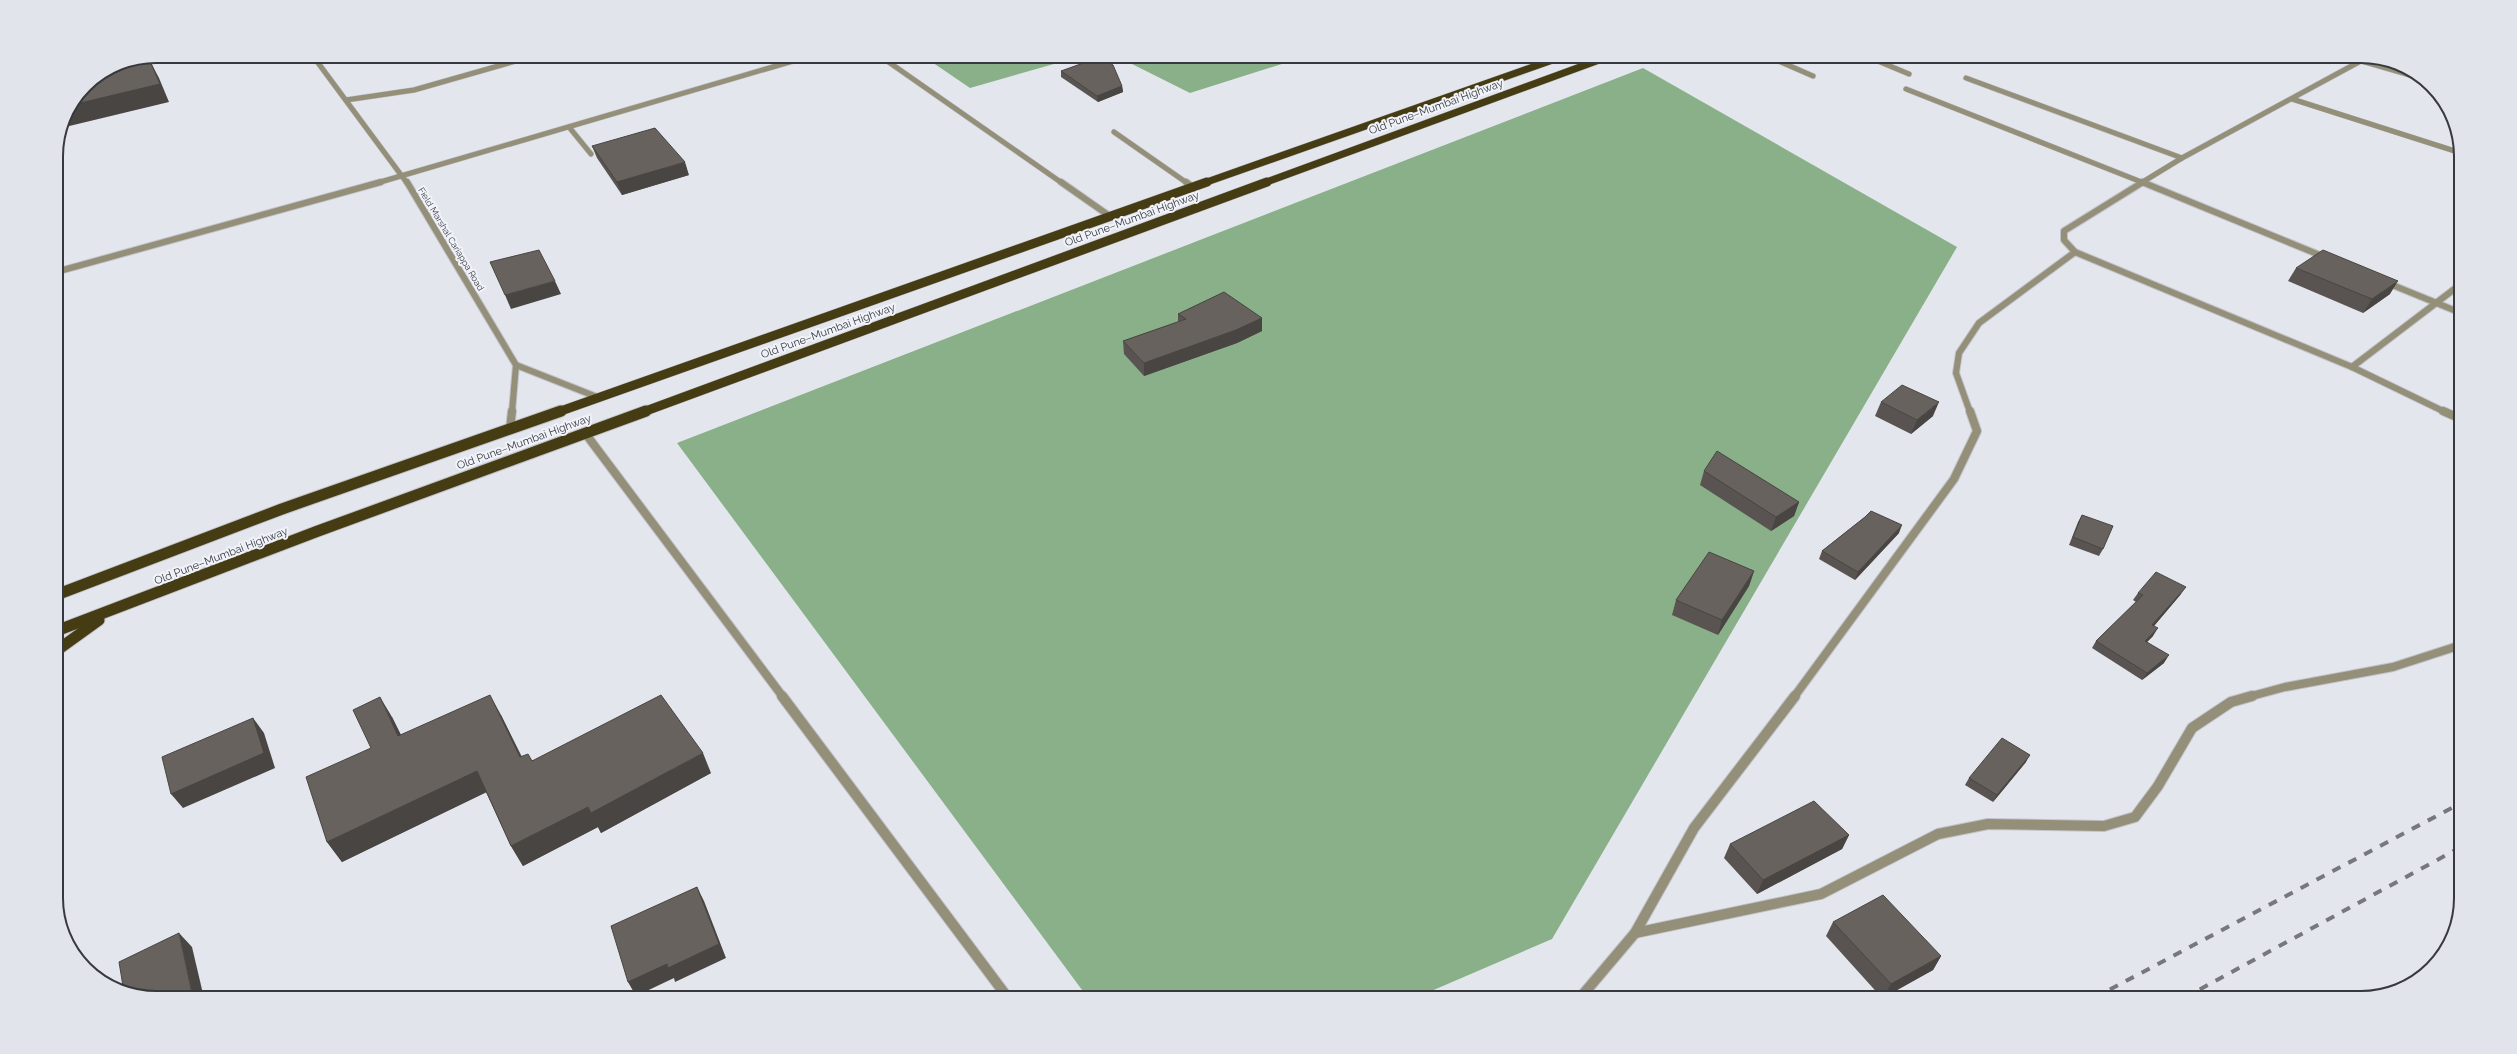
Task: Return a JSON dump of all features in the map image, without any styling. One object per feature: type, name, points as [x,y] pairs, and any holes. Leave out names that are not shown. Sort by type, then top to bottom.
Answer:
[{"type":"highway","name":"Old Pune–Mumbai Highway","points":[[63,592],[282,509],[1544,63]]},
{"type":"highway","name":"Old Pune–Mumbai Highway","points":[[63,628],[318,531],[1591,63]]},
{"type":"highway","points":[[63,646],[109,612]]},
{"type":"street","name":"Field Marshal Cariappa Road","points":[[318,63],[403,176],[516,365]]},
{"type":"street","points":[[346,100],[414,90],[508,63]]},
{"type":"street","points":[[63,270],[403,176],[787,63]]},
{"type":"street","points":[[890,63],[1111,217]]},
{"type":"street","points":[[1783,63],[1813,76]]},
{"type":"street","points":[[1883,63],[1909,74]]},
{"type":"street","points":[[2358,63],[2182,158],[2144,183],[2064,231],[2064,240],[2075,252],[2352,367],[2454,416]]},
{"type":"street","points":[[1966,78],[2182,158]]},
{"type":"street","points":[[1906,89],[2144,183],[2334,261]]},
{"type":"street","points":[[2292,99],[2454,151]]},
{"type":"street","points":[[569,127],[591,154]]},
{"type":"street","points":[[1114,132],[1194,188]]},
{"type":"street","points":[[1586,991],[1635,933],[1694,828],[1816,669],[1958,472],[1977,431],[1956,372],[1959,353],[1968,339],[1979,323],[2075,252]]},
{"type":"street","points":[[2378,279],[2454,310]]},
{"type":"street","points":[[2352,367],[2454,289]]},
{"type":"street","points":[[510,429],[516,384],[516,365],[597,397]]},
{"type":"street","points":[[585,433],[1003,991]]},
{"type":"street","points":[[1635,933],[1821,894],[1938,834],[1988,824],[2104,826],[2135,817],[2158,786],[2192,728],[2231,702],[2285,687],[2393,667],[2454,647]]},
{"type":"green space","points":[[933,63],[1058,63],[970,88]]},
{"type":"green space","points":[[1130,63],[1285,63],[1190,93]]},
{"type":"green space","points":[[1643,68],[1957,247],[1552,939],[1431,991],[1083,991],[677,443]]},
{"type":"building","points":[[151,63],[160,84],[79,103],[90,90],[109,75],[138,65]]},
{"type":"building","points":[[1083,63],[1110,63],[1113,65],[1122,86],[1097,96],[1061,71]]},
{"type":"building","points":[[655,128],[685,162],[617,182],[592,146]]},
{"type":"building","points":[[539,250],[555,281],[505,295],[490,262]]},
{"type":"building","points":[[2323,250],[2398,281],[2372,299],[2296,268]]},
{"type":"building","points":[[1224,292],[1262,318],[1236,330],[1144,363],[1123,341],[1186,319],[1178,314]]},
{"type":"building","points":[[1902,385],[1939,402],[1917,420],[1881,402]]},
{"type":"building","points":[[1717,451],[1799,502],[1776,517],[1704,471]]},
{"type":"building","points":[[1871,511],[1902,525],[1858,572],[1822,551],[1865,517]]},
{"type":"building","points":[[2082,515],[2113,526],[2103,549],[2073,537]]},
{"type":"building","points":[[1709,552],[1754,571],[1722,620],[1676,600]]},
{"type":"building","points":[[2156,572],[2186,587],[2152,625],[2158,628],[2145,641],[2169,655],[2147,673],[2096,641],[2143,595],[2138,593]]},
{"type":"building","points":[[490,695],[520,757],[528,754],[532,761],[661,695],[703,753],[591,813],[588,807],[511,846],[477,771],[327,842],[306,777],[371,748],[353,710],[380,697],[398,736]]},
{"type":"building","points":[[253,718],[264,753],[171,794],[162,757]]},
{"type":"building","points":[[2002,738],[2030,755],[1997,795],[1969,778]]},
{"type":"building","points":[[1814,801],[1849,835],[1763,880],[1730,844]]},
{"type":"building","points":[[697,887],[719,944],[668,968],[667,964],[628,982],[611,926]]},
{"type":"building","points":[[1883,895],[1941,956],[1891,984],[1833,922]]},
{"type":"building","points":[[179,933],[191,991],[150,991],[123,985],[119,962]]},
{"type":"railway","points":[[2107,991],[2454,807]]},
{"type":"railway","points":[[2197,991],[2454,851]]}]
